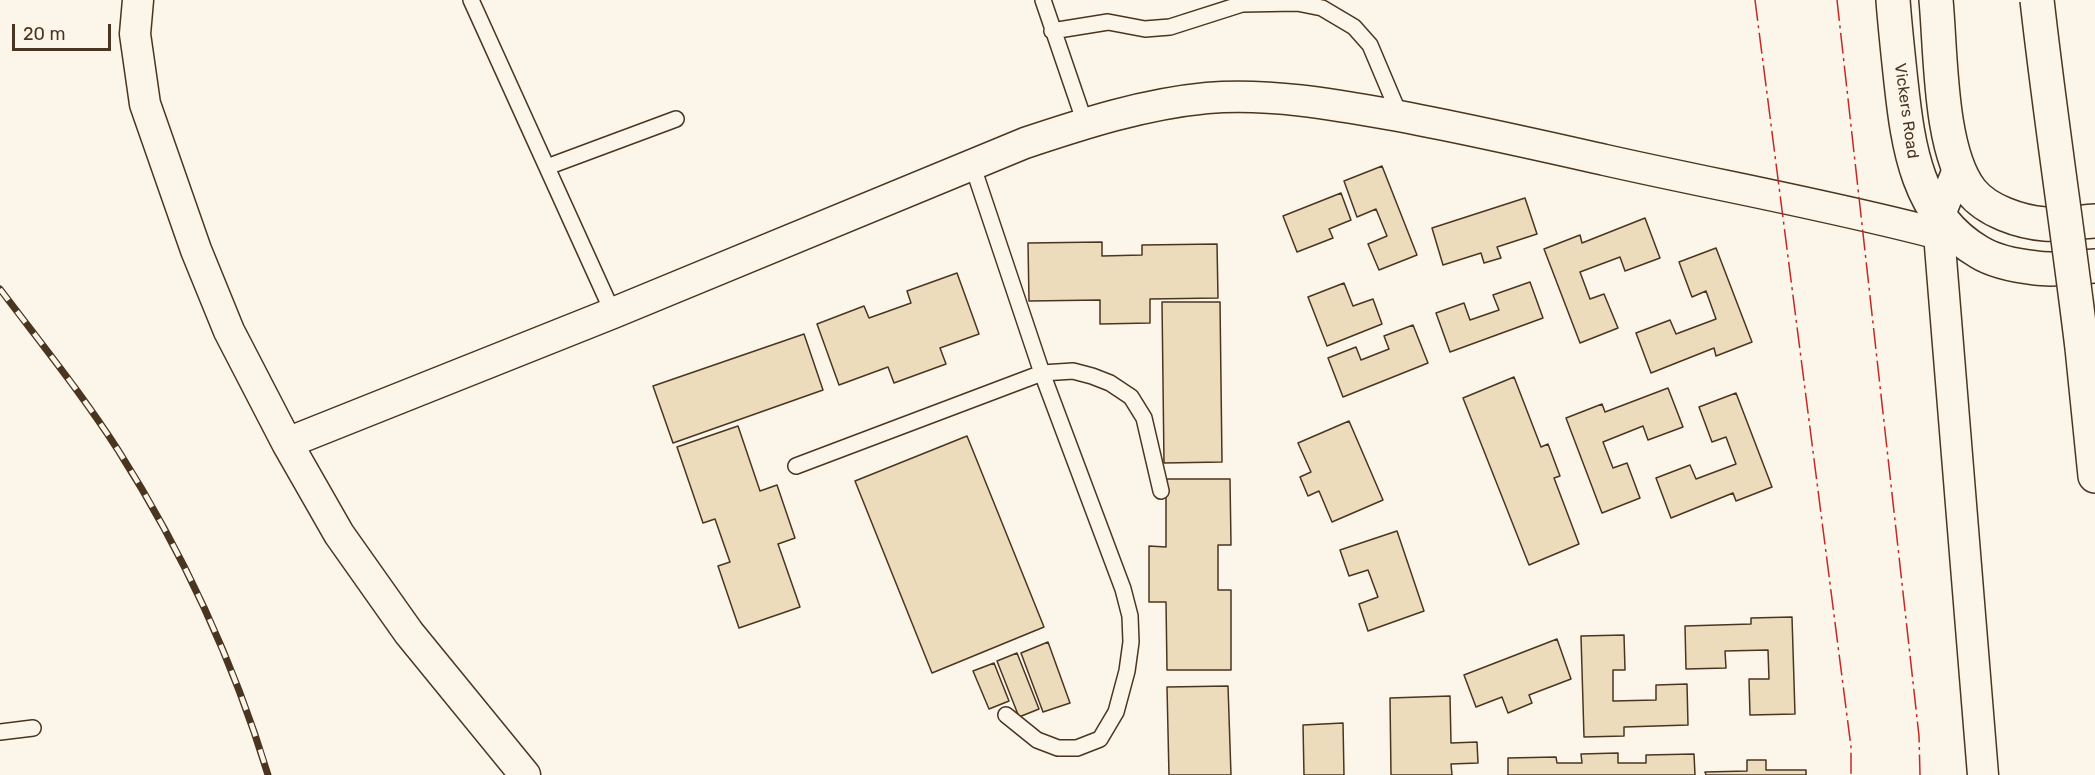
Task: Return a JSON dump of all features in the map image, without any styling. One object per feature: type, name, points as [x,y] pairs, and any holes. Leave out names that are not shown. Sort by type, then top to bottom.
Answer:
[{"type":"main road","name":"Vickers Road","points":[[1893,0],[1907,139],[1914,166],[1939,226],[1980,253],[2009,263],[2038,269],[2095,266]]},
{"type":"main road","points":[[1936,0],[1947,117],[1952,146],[1971,191],[1986,204],[2007,215],[2044,224],[2095,220]]},
{"type":"main road","points":[[2037,0],[2046,85],[2068,230],[2095,476]]},
{"type":"street","points":[[138,0],[135,34],[145,104],[196,250],[229,331],[287,444],[339,534],[409,633],[525,775]]},
{"type":"street","points":[[287,444],[613,313],[1025,143],[1084,123],[1153,105],[1209,98],[1296,100],[1400,116],[1517,139],[1875,217],[1939,226]]},
{"type":"street","points":[[1959,167],[1939,226],[1983,775]]},
{"type":"lane","points":[[471,0],[613,313]]},
{"type":"lane","points":[[1043,0],[1084,123]]},
{"type":"lane","points":[[1052,31],[1108,22],[1145,28],[1170,27],[1242,4],[1297,3],[1322,8],[1354,27],[1370,45],[1400,116]]},
{"type":"lane","points":[[547,167],[676,119]]},
{"type":"lane","points":[[972,164],[1042,373],[1123,589],[1130,616],[1131,642],[1127,671],[1116,712],[1100,739],[1077,748],[1058,748],[1037,740],[1006,715]]},
{"type":"lane","points":[[796,466],[1042,373],[1072,371],[1110,383],[1131,397],[1144,418],[1161,491]]},
{"type":"lane","points":[[0,732],[33,728]]},
{"type":"building","points":[[1382,166],[1417,255],[1379,270],[1368,244],[1387,236],[1376,209],[1357,217],[1344,181]]},
{"type":"building","points":[[1341,193],[1351,220],[1329,229],[1333,238],[1297,252],[1283,216]]},
{"type":"building","points":[[1525,198],[1537,234],[1497,247],[1501,258],[1484,263],[1481,253],[1443,265],[1432,228]]},
{"type":"building","points":[[1645,218],[1660,258],[1625,271],[1620,257],[1580,272],[1590,299],[1604,294],[1618,328],[1580,343],[1544,249],[1580,235],[1582,243]]},
{"type":"building","points":[[1102,242],[1102,256],[1142,255],[1142,245],[1217,244],[1218,298],[1150,299],[1150,323],[1100,324],[1100,300],[1029,301],[1028,243]]},
{"type":"building","points":[[1716,248],[1752,342],[1716,356],[1714,348],[1651,373],[1636,333],[1670,320],[1676,334],[1716,319],[1706,291],[1692,297],[1679,262]]},
{"type":"building","points":[[957,273],[979,334],[940,348],[946,364],[894,383],[888,367],[839,385],[817,324],[864,306],[869,318],[911,303],[907,291]]},
{"type":"building","points":[[1530,282],[1543,318],[1450,352],[1436,313],[1464,303],[1470,320],[1499,310],[1493,295]]},
{"type":"building","points":[[1344,283],[1353,306],[1373,299],[1382,324],[1327,346],[1308,297]]},
{"type":"building","points":[[1162,302],[1220,302],[1222,462],[1164,463]]},
{"type":"building","points":[[1413,325],[1428,363],[1343,397],[1328,358],[1356,347],[1361,360],[1389,349],[1384,336]]},
{"type":"building","points":[[804,334],[823,390],[673,443],[653,386]]},
{"type":"building","points":[[1514,377],[1541,447],[1548,444],[1560,476],[1554,478],[1579,544],[1529,565],[1463,398]]},
{"type":"building","points":[[1668,388],[1683,427],[1648,440],[1643,426],[1603,442],[1613,468],[1627,463],[1640,498],[1602,513],[1566,418],[1602,404],[1605,412]]},
{"type":"building","points":[[1736,393],[1772,487],[1736,501],[1733,493],[1671,518],[1656,478],[1690,465],[1696,479],[1736,464],[1726,437],[1712,442],[1699,407]]},
{"type":"building","points":[[1349,421],[1383,500],[1332,522],[1319,491],[1308,496],[1300,477],[1311,472],[1298,443]]},
{"type":"building","points":[[738,426],[760,491],[777,485],[795,538],[778,544],[800,607],[739,628],[718,566],[730,562],[715,519],[703,523],[677,447]]},
{"type":"building","points":[[967,436],[1044,627],[932,673],[855,481]]},
{"type":"building","points":[[1166,479],[1230,479],[1231,545],[1218,545],[1218,590],[1231,590],[1231,670],[1167,670],[1166,602],[1149,602],[1149,546],[1166,547]]},
{"type":"building","points":[[1397,531],[1424,611],[1368,631],[1359,604],[1378,597],[1368,570],[1349,576],[1340,550]]},
{"type":"building","points":[[1792,617],[1795,714],[1750,715],[1749,679],[1769,679],[1768,650],[1725,651],[1726,668],[1686,669],[1685,626],[1751,624],[1751,618]]},
{"type":"building","points":[[1624,635],[1625,670],[1613,670],[1613,701],[1656,700],[1656,685],[1687,684],[1688,725],[1624,727],[1624,736],[1584,737],[1581,636]]},
{"type":"building","points":[[1557,639],[1571,679],[1529,695],[1532,703],[1508,713],[1502,697],[1476,707],[1464,675]]},
{"type":"building","points":[[1048,642],[1070,703],[1043,712],[1021,653]]},
{"type":"building","points":[[1017,653],[1039,709],[1019,717],[997,661]]},
{"type":"building","points":[[994,663],[1009,701],[989,709],[973,671]]},
{"type":"building","points":[[1228,686],[1231,775],[1169,775],[1167,687]]},
{"type":"building","points":[[1450,696],[1451,743],[1477,742],[1478,763],[1451,764],[1452,775],[1391,775],[1390,698]]},
{"type":"building","points":[[1343,723],[1344,775],[1304,775],[1303,725]]},
{"type":"building","points":[[1618,753],[1618,763],[1646,763],[1646,755],[1694,754],[1695,775],[1508,775],[1508,758],[1556,757],[1557,763],[1582,763],[1581,754]]},
{"type":"building","points":[[1747,760],[1766,760],[1766,770],[1806,770],[1806,775],[1706,775],[1705,772],[1747,771]]},
{"type":"railway","points":[[0,289],[104,429],[164,527],[222,648],[268,775]]},
{"type":"power","points":[[1755,0],[1851,747],[1851,775]]},
{"type":"power","points":[[1837,0],[1919,736],[1920,775]]}]
